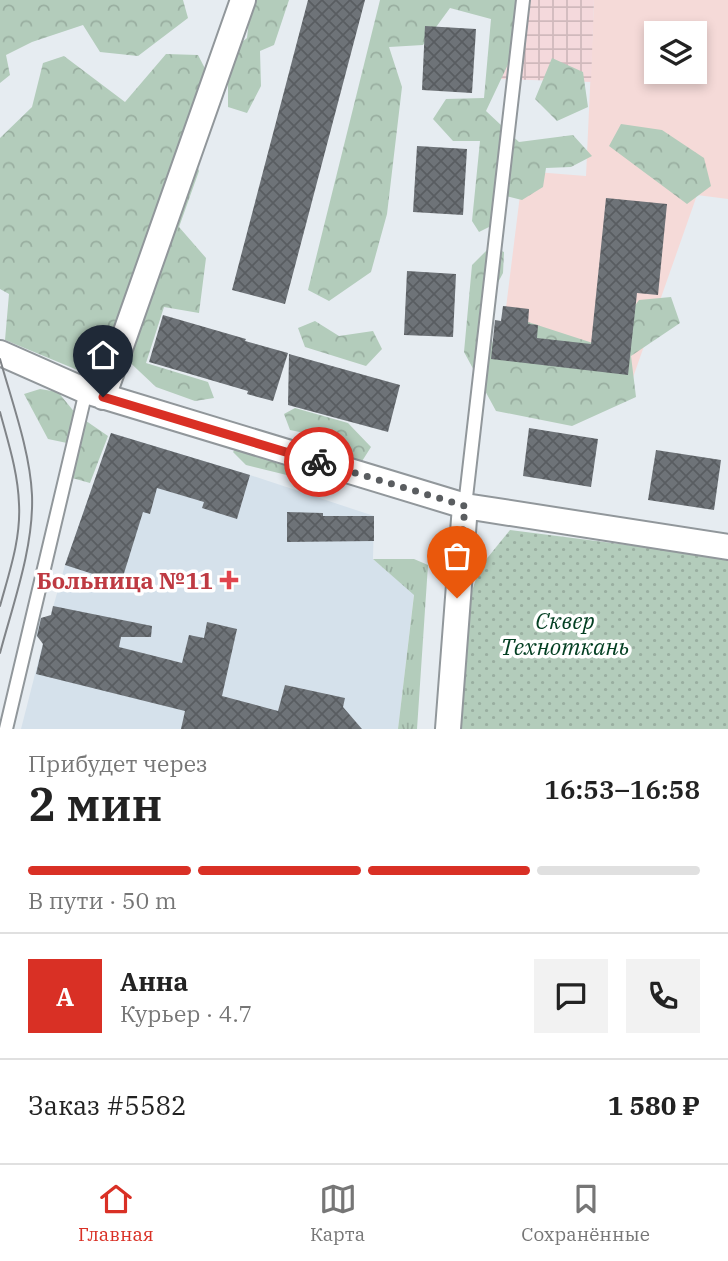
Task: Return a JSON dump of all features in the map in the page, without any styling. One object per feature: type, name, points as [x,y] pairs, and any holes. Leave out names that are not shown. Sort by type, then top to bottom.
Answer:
[{"type":"street","points":[[95,394],[243,0]]},
{"type":"street","points":[[0,354],[95,394],[465,506],[728,547]]},
{"type":"street","points":[[448,729],[465,506]]},
{"type":"lane","points":[[465,506],[523,0]]},
{"type":"lane","points":[[6,729],[95,394]]},
{"type":"shaded area","points":[[508,0],[594,0],[591,82],[500,79]]},
{"type":"shaded area","points":[[594,0],[728,0],[728,199],[697,195],[630,386],[498,372],[523,171],[586,176]]},
{"type":"shaded area","name":"Больница №11","points":[[111,433],[374,516],[373,559],[414,594],[398,729],[21,729],[44,639],[34,634],[37,621],[44,617],[50,618],[65,565]]},
{"type":"green space","points":[[0,0],[183,0],[188,18],[138,56],[100,52],[83,25],[32,42],[6,55],[10,75],[0,83]]},
{"type":"green space","points":[[251,0],[289,0],[274,45],[260,51],[261,86],[247,113],[228,107],[228,53],[247,38]]},
{"type":"green space","points":[[380,0],[516,0],[513,54],[486,111],[519,142],[573,135],[592,156],[571,167],[546,168],[543,187],[522,200],[498,194],[495,224],[479,232],[472,221],[480,141],[453,141],[433,119],[446,99],[484,98],[491,19],[450,8],[423,45],[389,47],[402,87],[387,214],[371,272],[329,301],[308,290]]},
{"type":"green space","points":[[166,54],[198,55],[213,84],[185,130],[199,171],[179,227],[206,258],[199,313],[164,307],[146,363],[208,382],[214,398],[195,401],[156,387],[122,355],[92,376],[5,340],[9,294],[0,289],[0,138],[32,107],[43,63],[64,56],[125,102]]},
{"type":"green space","points":[[552,58],[583,72],[588,107],[557,121],[535,99]]},
{"type":"green space","points":[[621,124],[662,130],[704,158],[711,186],[687,204],[609,146]]},
{"type":"green space","points":[[491,246],[504,252],[503,273],[484,309],[496,356],[528,322],[605,347],[639,300],[671,297],[680,323],[631,356],[636,397],[572,426],[496,411],[464,352],[472,265]]},
{"type":"green space","points":[[315,321],[339,336],[373,331],[382,349],[366,366],[305,347],[298,328]]},
{"type":"green space","points":[[40,389],[58,392],[76,414],[108,436],[90,483],[65,476],[67,443],[48,439],[24,394]]},
{"type":"green space","points":[[295,408],[348,423],[371,447],[352,477],[304,464],[303,479],[246,465],[233,452],[242,440],[326,460],[319,436],[290,430],[284,414]]},
{"type":"green space","name":"Сквер Техноткань","points":[[510,530],[728,560],[728,729],[461,729],[471,594],[480,567]]},
{"type":"green space","points":[[373,559],[414,559],[428,565],[417,729],[398,729],[414,595]]},
{"type":"building","points":[[308,0],[365,0],[285,304],[232,290]]},
{"type":"building","points":[[425,26],[476,29],[472,93],[422,90]]},
{"type":"building","points":[[417,146],[467,149],[463,215],[413,212]]},
{"type":"building","points":[[606,198],[667,204],[658,295],[637,293],[628,375],[491,359],[495,320],[501,321],[503,306],[529,309],[528,324],[538,325],[537,338],[591,344]]},
{"type":"building","points":[[407,271],[456,274],[453,337],[404,335]]},
{"type":"building","points":[[163,315],[288,353],[273,401],[149,362]]},
{"type":"building","points":[[289,354],[400,385],[388,432],[288,405]]},
{"type":"building","points":[[529,428],[598,439],[591,487],[523,476]]},
{"type":"building","points":[[111,433],[250,475],[237,519],[202,508],[204,502],[157,488],[150,514],[143,512],[121,583],[65,565]]},
{"type":"building","points":[[656,450],[721,460],[714,510],[648,500]]},
{"type":"building","points":[[287,512],[323,513],[323,516],[374,516],[374,541],[287,542]]},
{"type":"building","points":[[53,606],[152,626],[151,637],[121,637],[119,647],[182,663],[189,635],[204,638],[207,622],[237,629],[222,696],[278,711],[285,685],[345,698],[343,707],[362,729],[181,729],[185,711],[36,674],[43,644],[37,636],[41,618],[51,615]]},
{"type":"tram line","points":[[0,359],[24,444],[32,495],[26,555],[0,653]]},
{"type":"tram line","points":[[0,412],[15,469],[19,517],[14,556],[0,606]]},
{"type":"way so far","points":[[319,462],[465,506],[457,598]]},
{"type":"place","name":"Больница №11","points":[[229,580]]},
{"type":"route","points":[[103,397],[319,462]]}]
